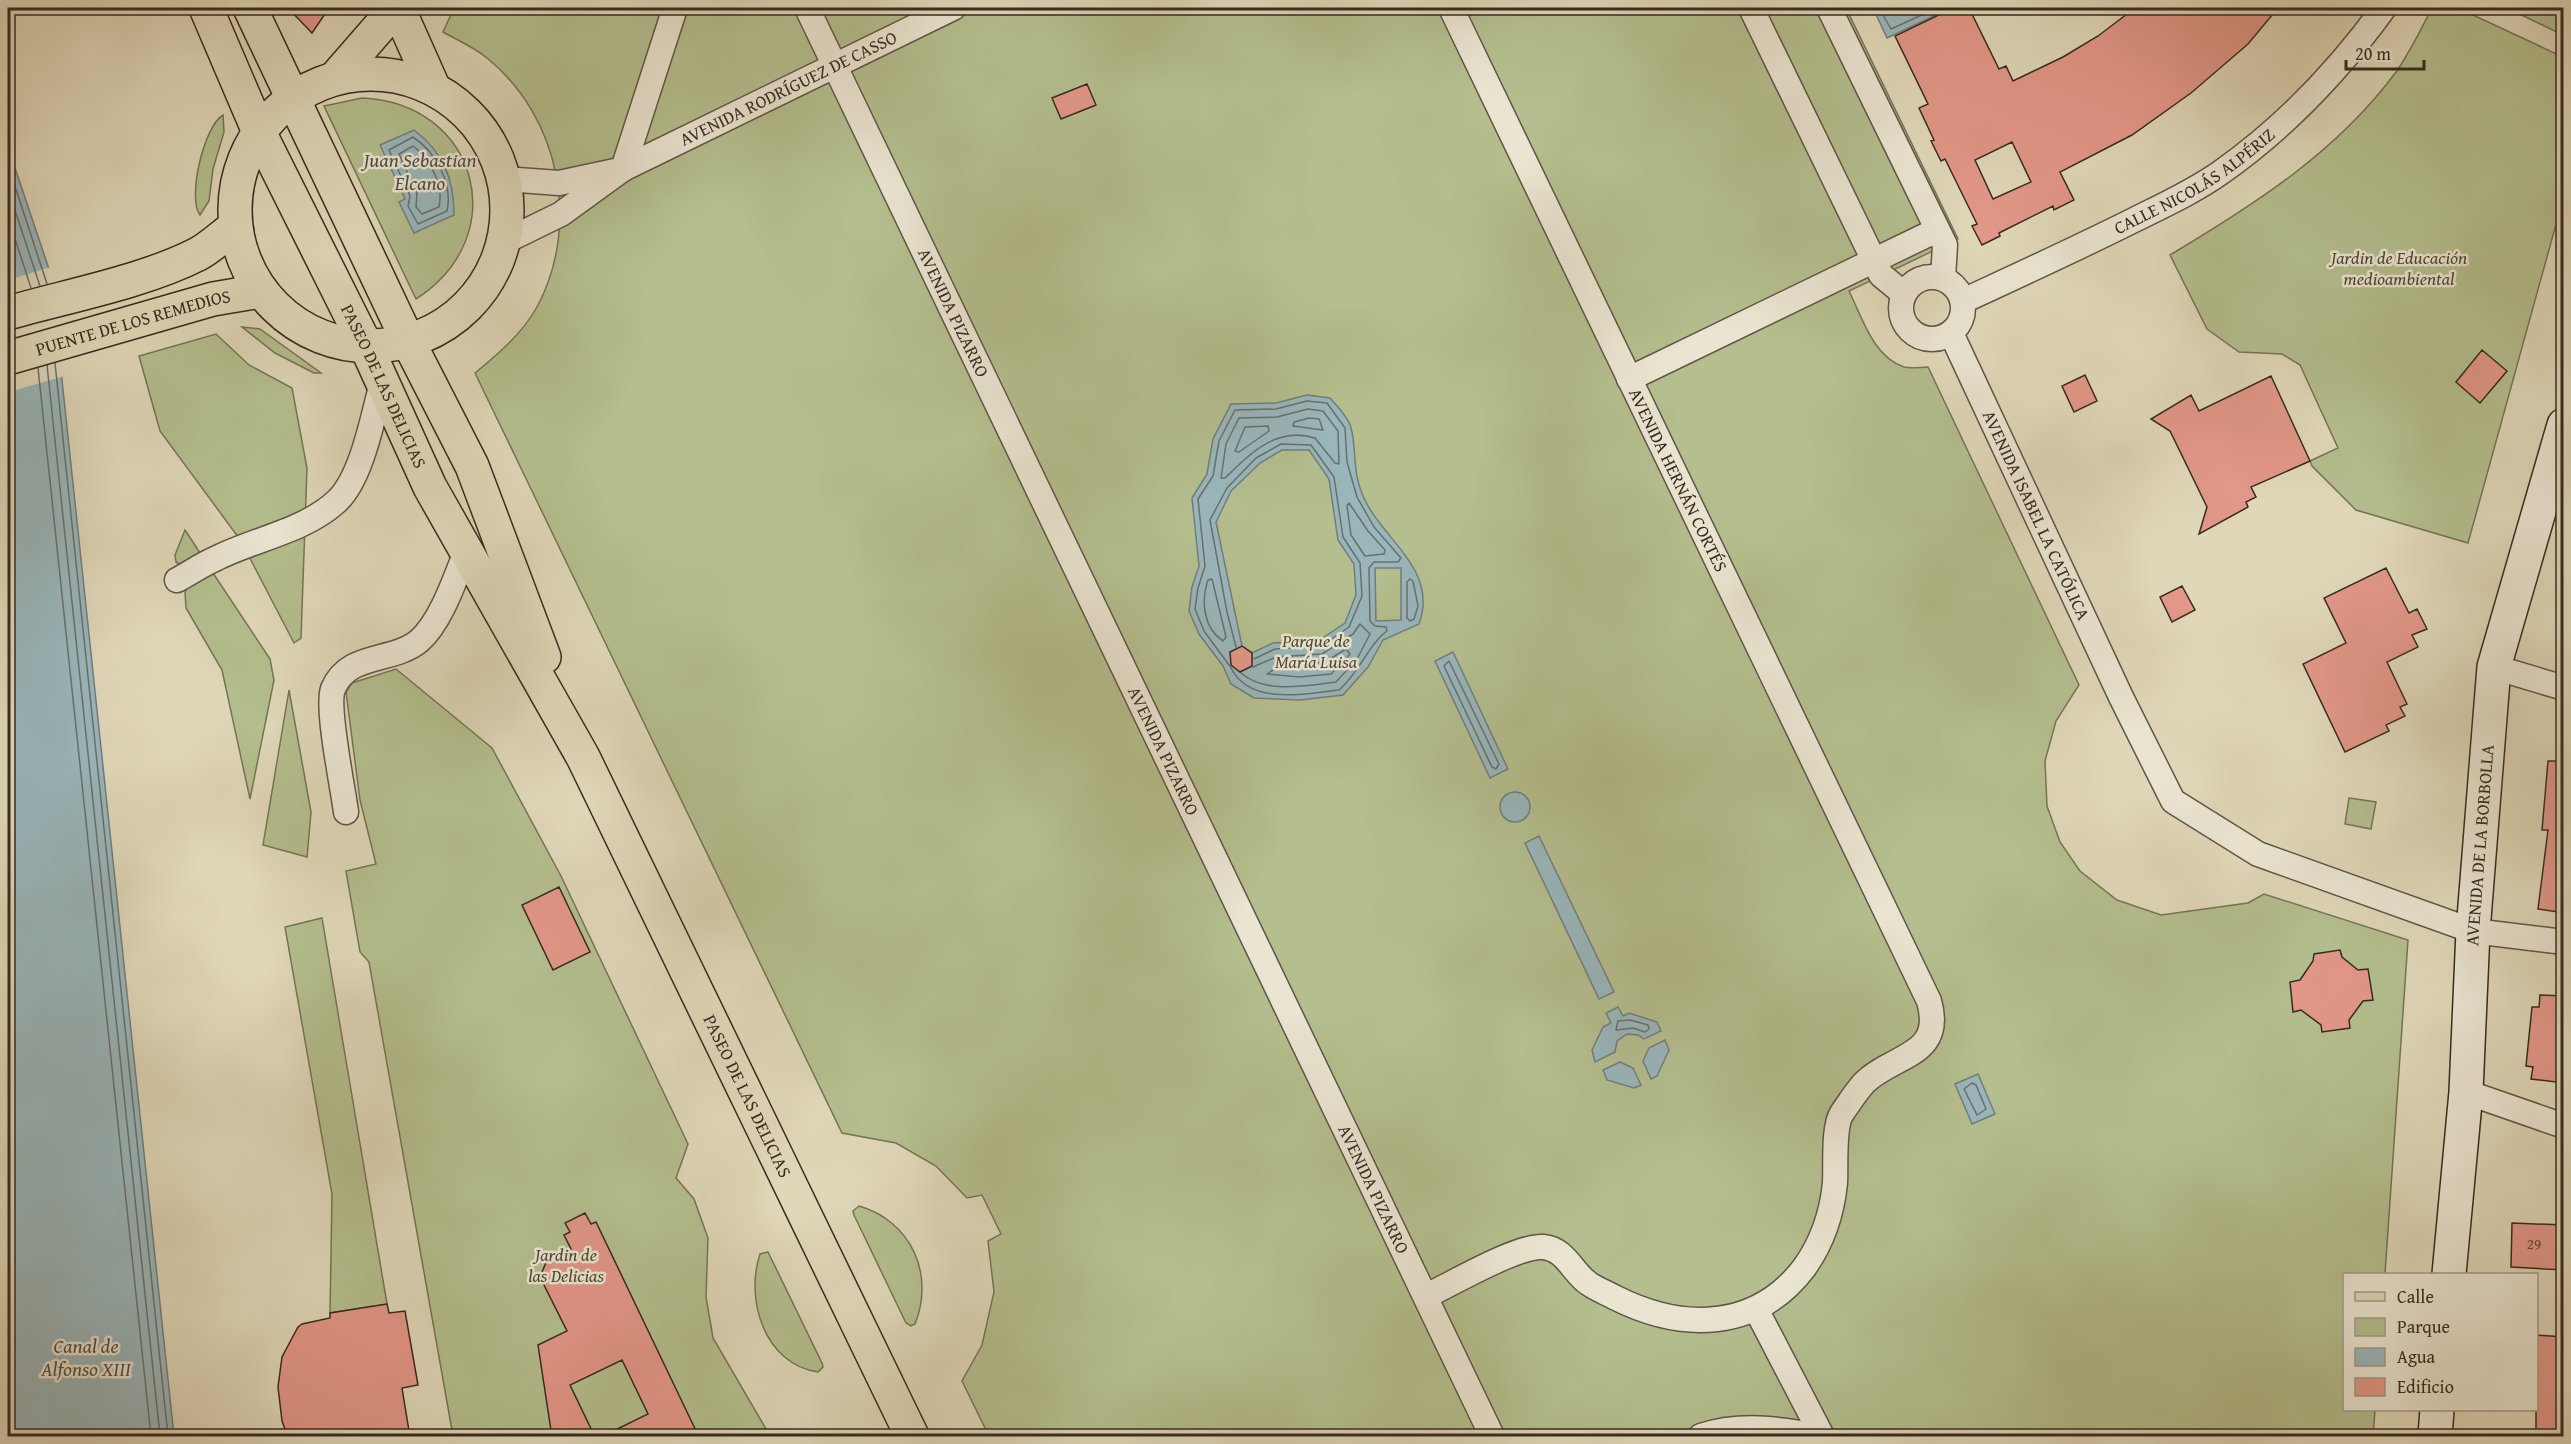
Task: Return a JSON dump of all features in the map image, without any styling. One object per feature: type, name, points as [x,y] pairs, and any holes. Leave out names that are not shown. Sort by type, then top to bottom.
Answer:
[{"type":"main road","name":"PASEO DE LAS DELICIAS","points":[[206,8],[259,132],[366,346],[430,487],[583,757],[912,1437]]},
{"type":"main road","name":"PASEO DE LAS DELICIAS","points":[[250,8],[408,341],[472,466],[583,757]]},
{"type":"main road","points":[[335,78],[397,8],[434,89]]},
{"type":"main road","points":[[386,74],[434,89],[478,124],[495,150],[505,179],[508,211],[504,242],[491,276],[470,305],[441,327],[408,341],[366,346],[335,342],[307,330],[282,313],[261,291],[244,260],[235,227],[235,194],[241,172],[259,132],[275,113],[294,97],[335,78],[386,74]]},
{"type":"main road","points":[[8,313],[146,273],[185,259],[201,252],[235,227]]},
{"type":"main road","name":"PUENTE DE LOS REMEDIOS","points":[[8,358],[204,302],[261,291]]},
{"type":"main road","name":"AVENIDA DE LA BORBOLLA","points":[[2449,1273],[2466,1092],[2473,931],[2494,667],[2564,425]]},
{"type":"main road","points":[[2435,1437],[2437,1411]]},
{"type":"street","points":[[504,242],[561,214],[623,170],[675,8]]},
{"type":"street","name":"AVENIDA PIZARRO","points":[[807,8],[1492,1437]]},
{"type":"street","name":"AVENIDA RODRÍGUEZ DE CASSO","points":[[623,170],[953,8]]},
{"type":"street","name":"AVENIDA HERNÁN CORTÉS","points":[[1450,8],[1929,1001],[1934,1018],[1930,1037],[1915,1050],[1864,1083],[1836,1121],[1835,1186],[1831,1214],[1820,1242],[1794,1279],[1756,1309]]},
{"type":"street","points":[[1751,8],[1881,275],[1904,294]]},
{"type":"street","points":[[1829,8],[1945,246],[1943,278]]},
{"type":"street","name":"CALLE NICOLÁS ALPÉRIZ","points":[[1962,301],[2176,200],[2220,173],[2294,112],[2324,82],[2384,8]]},
{"type":"street","points":[[505,179],[559,183],[623,170]]},
{"type":"street","points":[[1629,380],[1938,230]]},
{"type":"street","points":[[1943,278],[1952,283],[1962,301],[1961,318],[1951,333],[1931,339],[1912,332],[1901,314],[1904,294],[1910,285],[1920,279],[1943,278]]},
{"type":"street","name":"AVENIDA ISABEL LA CATÓLICA","points":[[1951,333],[2121,697],[2173,801],[2258,855],[2473,931],[2564,942]]},
{"type":"street","points":[[177,580],[217,558],[305,522],[338,501],[352,479],[363,453],[382,383]]},
{"type":"street","points":[[346,812],[332,709],[332,690],[343,675],[358,662],[388,657],[419,641],[442,609],[466,552]]},
{"type":"street","points":[[2494,667],[2564,688]]},
{"type":"street","points":[[2466,1092],[2564,1126]]},
{"type":"street","points":[[1426,1296],[1524,1249],[1545,1247],[1569,1260],[1586,1283],[1643,1311],[1680,1320],[1723,1319],[1756,1309],[1820,1437]]},
{"type":"street","points":[[1701,1437],[1712,1432],[1767,1427],[1820,1437]]},
{"type":"green space","name":"Parque de María Luisa","points":[[454,8],[1846,8],[1958,239],[1849,291],[1870,335],[1884,355],[1904,367],[1928,367],[2079,685],[2056,721],[2045,761],[2047,806],[2060,842],[2080,871],[2117,900],[2161,915],[2248,903],[2264,894],[2408,940],[2385,1273],[2343,1273],[2343,1411],[2375,1411],[2373,1436],[989,1436],[962,1381],[982,1345],[994,1292],[988,1241],[1001,1234],[982,1195],[967,1198],[936,1166],[896,1143],[842,1133],[475,373],[517,335],[537,307],[550,275],[558,242],[560,208],[556,174],[547,141],[532,110],[512,82],[487,58],[443,32]]},
{"type":"green space","name":"Jardin de Educación medioambiental","points":[[2432,8],[2458,8],[2563,57],[2563,199],[2468,543],[2356,510],[2312,466],[2310,461],[2338,448],[2300,365],[2282,354],[2239,352],[2207,329],[2170,255],[2263,196],[2321,152],[2348,127],[2396,72]]},
{"type":"green space","points":[[2507,8],[2563,8],[2563,35]]},
{"type":"green space","points":[[362,98],[402,105],[433,123],[456,147],[469,177],[473,209],[465,242],[447,272],[416,299],[324,106]]},
{"type":"green space","points":[[223,115],[224,132],[213,169],[209,201],[200,215],[196,206],[195,194],[200,163],[210,133]]},
{"type":"green space","points":[[242,327],[260,329],[321,373],[314,373],[275,353]]},
{"type":"green space","points":[[216,334],[249,365],[292,388],[307,468],[301,638],[294,643],[241,541],[160,431],[139,356]]},
{"type":"green space","points":[[185,530],[202,556],[181,565],[176,562],[175,555]]},
{"type":"green space","points":[[211,570],[270,659],[274,680],[250,799],[222,670],[186,608],[185,592],[191,580]]},
{"type":"green space","name":"Jardin de las Delicias","points":[[396,669],[492,748],[561,876],[688,1144],[676,1178],[694,1199],[708,1238],[706,1297],[713,1338],[766,1429],[775,1436],[453,1436],[369,962],[360,952],[346,871],[376,864],[360,800],[346,692],[352,683]]},
{"type":"green space","points":[[289,690],[311,812],[307,857],[263,845]]},
{"type":"green space","points":[[2349,798],[2376,802],[2371,829],[2345,824]]},
{"type":"green space","points":[[322,918],[387,1304],[330,1313],[332,1194],[285,927]]},
{"type":"green space","points":[[859,1206],[877,1213],[892,1224],[905,1237],[914,1252],[920,1269],[922,1287],[915,1324],[911,1326],[906,1323],[854,1215],[853,1211]]},
{"type":"green space","points":[[768,1252],[822,1363],[823,1367],[818,1372],[799,1366],[784,1357],[772,1343],[763,1327],[755,1290],[756,1272],[760,1254]]},
{"type":"water","points":[[1873,8],[1951,8],[1887,38]]},
{"type":"water","name":"Juan Sebastian Elcano","points":[[414,130],[432,147],[445,167],[452,189],[454,215],[414,233],[399,202],[405,199],[380,145]]},
{"type":"water","name":"Canal de Alfonso XIII","points":[[8,147],[55,287],[62,380],[174,1436],[8,1436]]},
{"type":"water","points":[[1307,395],[1330,398],[1342,412],[1351,428],[1357,478],[1363,496],[1372,512],[1406,556],[1421,587],[1423,605],[1419,624],[1383,640],[1368,667],[1343,695],[1300,700],[1254,698],[1231,684],[1223,666],[1199,634],[1189,611],[1192,587],[1199,566],[1192,498],[1207,474],[1213,439],[1231,404],[1276,403]],"holes":[[[1282,450],[1309,450],[1329,479],[1338,540],[1354,564],[1356,595],[1345,623],[1318,641],[1273,643],[1252,653],[1242,646],[1216,522],[1231,491],[1260,463]],[[1375,568],[1401,568],[1401,620],[1376,621]]]},
{"type":"water","points":[[1453,652],[1508,769],[1490,778],[1435,661]]},
{"type":"water","points":[[1515,792],[1521,793],[1529,801],[1529,813],[1521,821],[1515,822],[1509,821],[1501,813],[1500,807],[1501,801],[1509,793]]},
{"type":"water","points":[[1539,836],[1614,992],[1599,999],[1525,843]]},
{"type":"water","points":[[1618,1007],[1623,1016],[1629,1013],[1657,1022],[1661,1031],[1644,1039],[1638,1035],[1627,1034],[1617,1041],[1615,1052],[1595,1062],[1592,1050],[1603,1027],[1611,1023],[1606,1013]]},
{"type":"water","points":[[1665,1040],[1669,1050],[1657,1076],[1651,1079],[1643,1061],[1649,1048]]},
{"type":"water","points":[[1620,1062],[1633,1068],[1641,1085],[1634,1088],[1607,1080],[1603,1070]]},
{"type":"water","points":[[1978,1074],[1995,1114],[1972,1124],[1955,1084]]},
{"type":"pier","points":[[51,267],[58,286],[65,376],[8,392],[8,280]]},
{"type":"building","points":[[288,8],[329,8],[312,33]]},
{"type":"building","points":[[1953,8],[1969,8],[1999,69],[2006,66],[2013,81],[2063,57],[2098,36],[2135,8],[2278,8],[2248,44],[2191,93],[2132,135],[2060,172],[2074,200],[2054,210],[2053,206],[1999,233],[2000,236],[1982,245],[1972,226],[1977,224],[1945,159],[1941,161],[1931,141],[1934,140],[1919,108],[1928,104],[1895,36]],"holes":[[[2012,142],[2031,182],[1993,199],[1975,160]]]},
{"type":"building","points":[[1087,84],[1096,105],[1061,119],[1052,98]]},
{"type":"building","points":[[2482,350],[2507,371],[2480,403],[2456,382]]},
{"type":"building","points":[[2085,375],[2097,401],[2074,412],[2062,386]]},
{"type":"building","points":[[2271,376],[2310,461],[2251,487],[2256,497],[2246,502],[2248,507],[2199,534],[2207,507],[2170,431],[2151,419],[2191,395],[2199,411]]},
{"type":"building","points":[[2386,568],[2409,613],[2417,609],[2427,629],[2412,635],[2418,647],[2387,662],[2407,704],[2400,707],[2405,716],[2386,725],[2389,731],[2345,752],[2303,664],[2346,643],[2324,598]]},
{"type":"building","points":[[2182,586],[2195,610],[2172,622],[2160,597]]},
{"type":"building","points":[[1242,646],[1252,653],[1252,666],[1240,672],[1231,665],[1230,652]]},
{"type":"building","points":[[2548,761],[2564,761],[2564,913],[2538,909],[2548,830],[2542,830]]},
{"type":"building","points":[[559,887],[590,952],[553,970],[522,905]]},
{"type":"building","points":[[2340,950],[2342,957],[2358,970],[2368,969],[2373,1000],[2363,1001],[2349,1020],[2350,1028],[2322,1032],[2321,1025],[2301,1010],[2293,1012],[2290,982],[2300,980],[2313,961],[2314,954]]},
{"type":"building","points":[[2540,995],[2564,996],[2564,1083],[2531,1079],[2533,1067],[2526,1066],[2532,1007],[2539,1007]]},
{"type":"building","points":[[585,1213],[591,1224],[596,1222],[699,1437],[601,1437],[648,1414],[622,1360],[570,1385],[595,1437],[552,1437],[538,1345],[567,1331],[540,1277],[547,1260],[571,1249],[564,1235],[570,1232],[565,1223]]},
{"type":"building","points":[[2512,1223],[2564,1225],[2564,1270],[2511,1267]]},
{"type":"building","points":[[387,1304],[389,1313],[405,1311],[418,1385],[402,1388],[410,1437],[288,1437],[282,1421],[278,1387],[282,1357],[298,1327],[302,1324],[330,1318],[330,1313]]},
{"type":"building","points":[[2538,1335],[2564,1337],[2564,1437],[2536,1437]]}]
